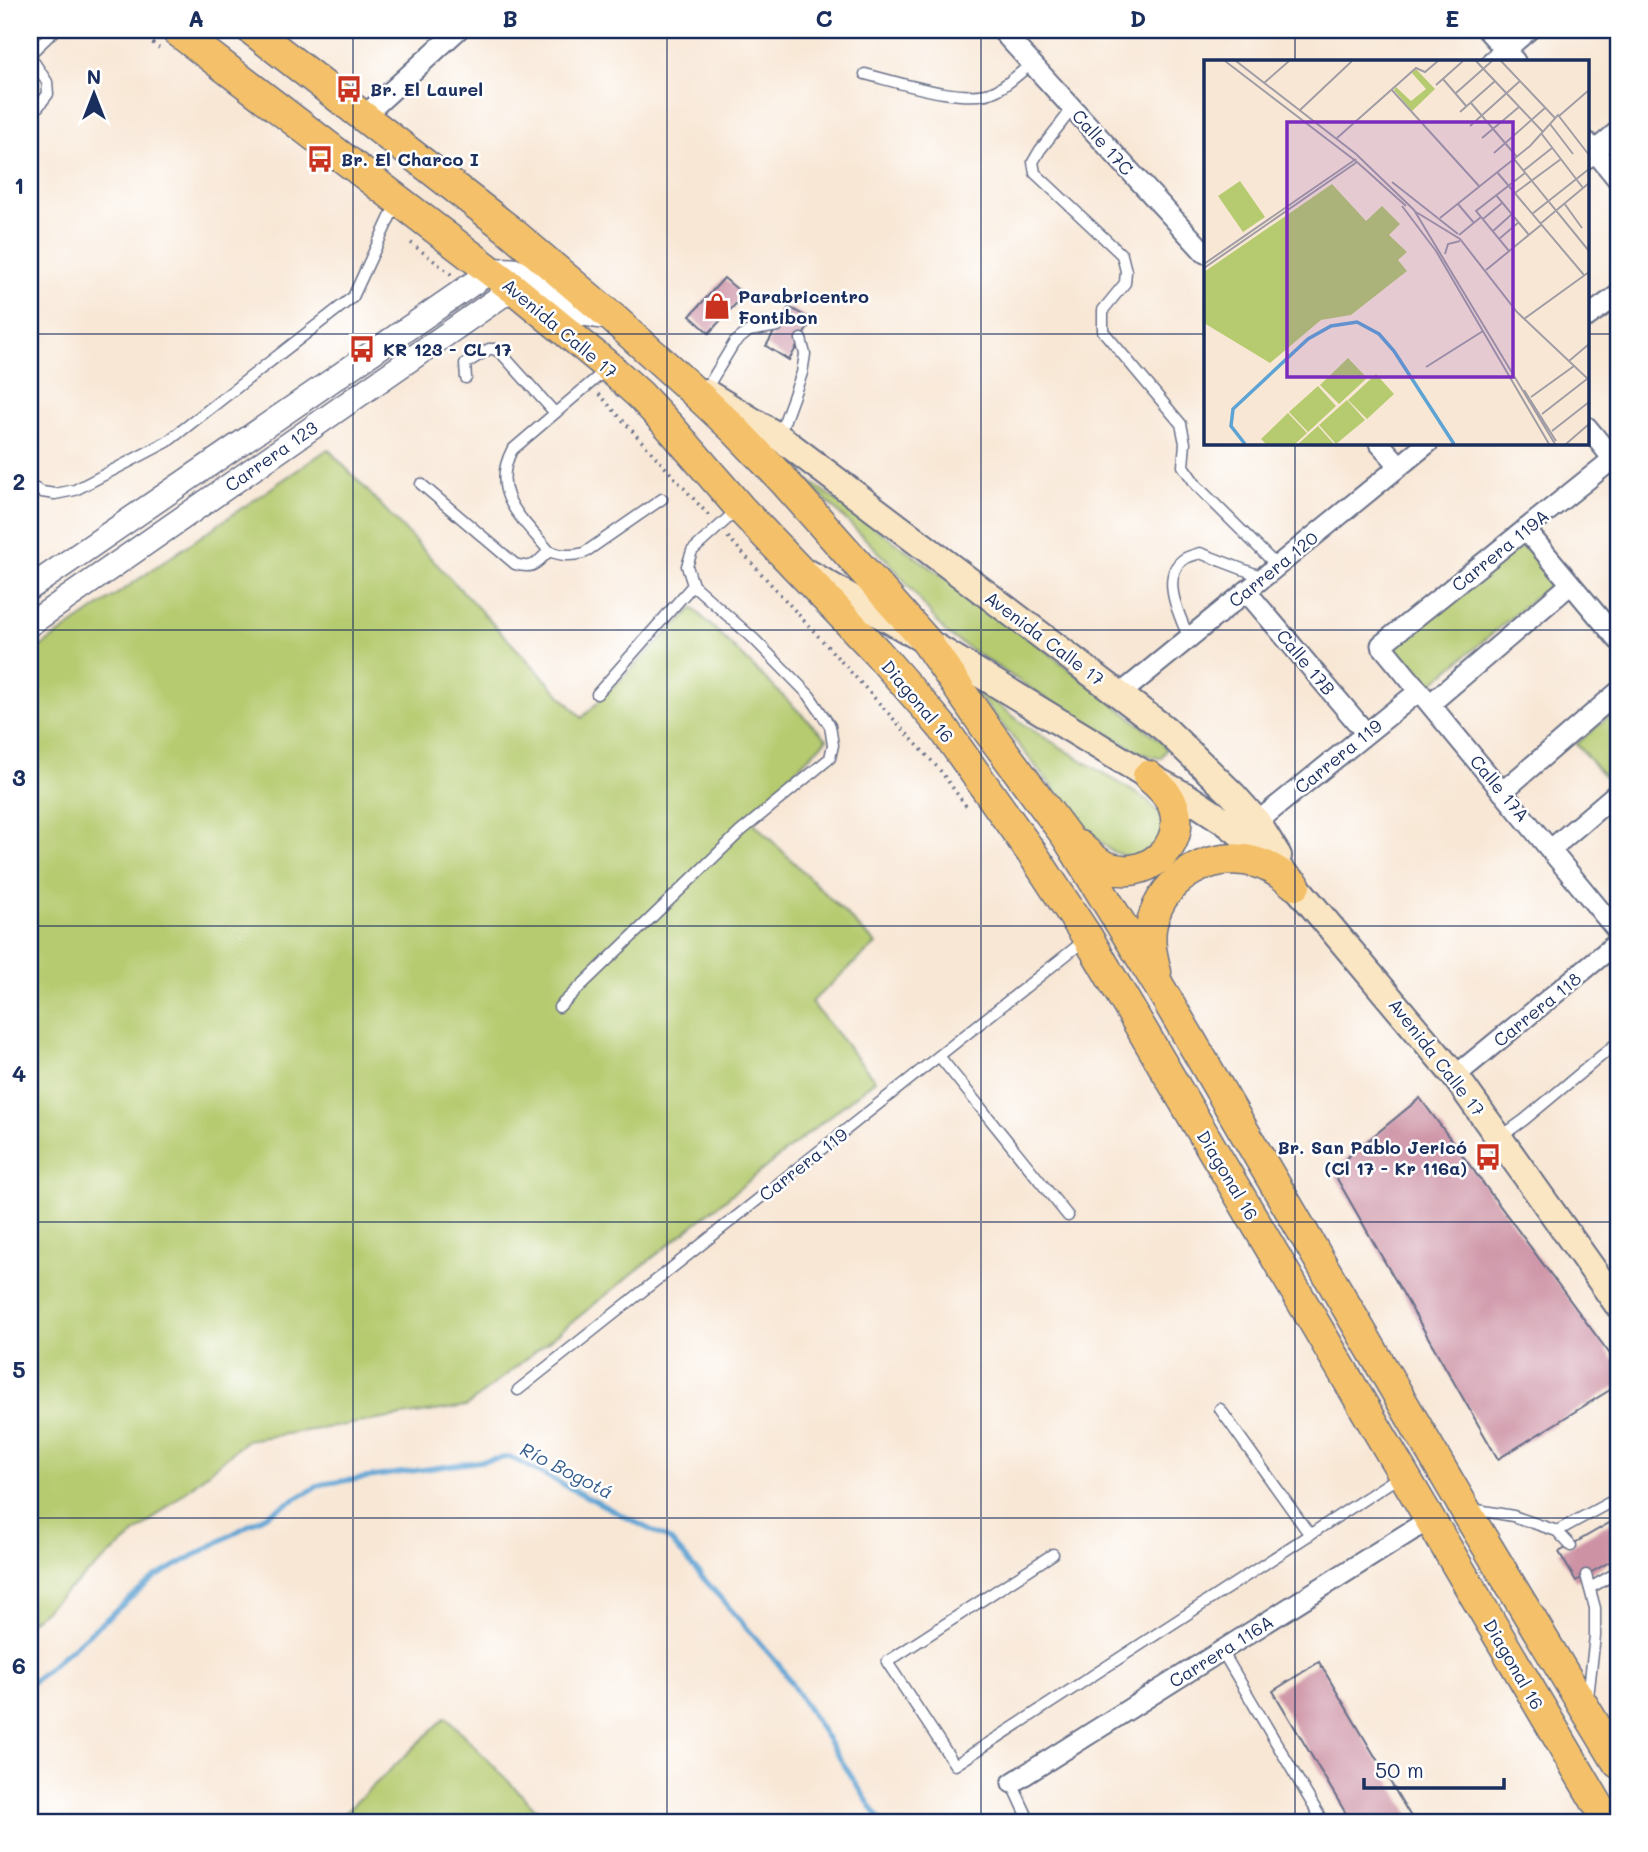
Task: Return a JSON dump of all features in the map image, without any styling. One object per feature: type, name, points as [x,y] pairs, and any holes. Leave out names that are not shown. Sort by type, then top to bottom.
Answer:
[{"type":"main road","name":"Avenida Calle 17","points":[[176,30],[502,279],[599,375],[640,395],[670,426],[729,517],[794,565],[1189,798],[1227,823],[1263,852],[1295,885],[1455,1076],[1618,1305]]},
{"type":"main road","name":"Avenida Calle 17","points":[[252,30],[508,229],[696,389],[783,480],[926,641]]},
{"type":"main road","name":"Avenida Calle 17","points":[[696,389],[779,437],[1178,741],[1257,822],[1295,885]]},
{"type":"main road","name":"Diagonal 16","points":[[794,565],[891,667],[943,728],[1088,938],[1608,1822]]},
{"type":"main road","name":"Diagonal 16","points":[[926,641],[1067,837],[1159,986],[1618,1763]]},
{"type":"main road","points":[[1148,776],[1166,768],[1172,760],[1178,741]]},
{"type":"main road","points":[[1067,837],[1104,866],[1122,871],[1142,869],[1159,859],[1171,844],[1176,825],[1174,806],[1164,789],[1148,776]]},
{"type":"main road","points":[[1159,986],[1150,948],[1152,925],[1160,903],[1173,884],[1192,870],[1213,861],[1236,859],[1259,863],[1280,873],[1295,885]]},
{"type":"street","points":[[364,116],[458,30]]},
{"type":"street","name":"Calle 17C","points":[[1002,30],[1204,252]]},
{"type":"street","points":[[1488,30],[1504,58],[1529,30]]},
{"type":"street","points":[[1618,131],[1590,151],[1618,180]]},
{"type":"street","points":[[502,279],[507,269],[530,274],[572,310],[614,319]]},
{"type":"street","name":"Carrera 123","points":[[30,588],[502,279]]},
{"type":"street","name":"Carrera 123","points":[[30,624],[502,279]]},
{"type":"street","points":[[1588,316],[1618,295]]},
{"type":"street","points":[[1588,428],[1617,459]]},
{"type":"street","points":[[1380,444],[1400,466]]},
{"type":"street","name":"Carrera 120","points":[[1119,695],[1426,444]]},
{"type":"street","name":"Carrera 119A","points":[[1381,645],[1617,459]]},
{"type":"street","points":[[1525,529],[1618,640]]},
{"type":"street","name":"Carrera 119","points":[[1257,822],[1366,733],[1424,697],[1571,584]]},
{"type":"street","name":"Calle 17B","points":[[1246,591],[1366,733]]},
{"type":"street","name":"Calle 17A","points":[[1381,645],[1618,932]]},
{"type":"street","points":[[1502,792],[1618,692]]},
{"type":"street","points":[[1550,849],[1618,792]]},
{"type":"street","name":"Carrera 118","points":[[1455,1076],[1618,942]]},
{"type":"street","name":"Carrera 116A","points":[[1012,1783],[1430,1519]]},
{"type":"lane","points":[[30,112],[38,107],[48,94],[47,82],[30,55],[55,30]]},
{"type":"lane","points":[[865,74],[956,95],[984,95],[997,90],[1032,64]]},
{"type":"lane","points":[[1073,108],[1040,150],[1033,162],[1035,173],[1122,255],[1126,271],[1125,283],[1103,310],[1103,331],[1181,424],[1185,443],[1183,466],[1270,571]]},
{"type":"lane","points":[[30,486],[55,494],[75,489],[167,442],[334,314],[353,297],[398,200]]},
{"type":"lane","points":[[696,389],[734,343],[748,331],[778,326]]},
{"type":"lane","points":[[779,437],[802,373],[805,354],[801,339]]},
{"type":"lane","points":[[466,378],[465,364],[489,349],[495,349],[555,413]]},
{"type":"lane","points":[[599,375],[512,450],[505,462],[504,482],[508,501],[549,551],[572,556],[584,553],[662,499]]},
{"type":"lane","points":[[421,484],[515,564],[533,566],[549,551]]},
{"type":"lane","points":[[559,1007],[740,832],[830,758],[833,745],[830,726],[809,695],[754,639],[693,585],[687,566],[692,551],[729,517]]},
{"type":"lane","points":[[1189,638],[1172,596],[1174,572],[1183,559],[1200,553],[1270,571]]},
{"type":"lane","points":[[597,694],[693,585]]},
{"type":"lane","name":"Carrera 119","points":[[519,1390],[1088,938]]},
{"type":"lane","points":[[1499,1138],[1524,1121],[1618,1042]]},
{"type":"lane","points":[[939,1056],[1068,1216]]},
{"type":"lane","points":[[1220,1409],[1310,1535]]},
{"type":"lane","points":[[1053,1554],[887,1662],[955,1765],[1403,1474]]},
{"type":"lane","points":[[1557,1531],[1618,1498]]},
{"type":"lane","points":[[1465,1508],[1513,1516],[1557,1531],[1571,1546]]},
{"type":"lane","points":[[1591,1588],[1618,1572]]},
{"type":"lane","points":[[1586,1575],[1595,1608],[1595,1636],[1586,1711]]},
{"type":"lane","points":[[1222,1651],[1322,1822]]},
{"type":"lane","points":[[1012,1783],[1030,1822]]},
{"type":"path","points":[[599,375],[729,517],[939,769],[971,812]]},
{"type":"green space","points":[[328,449],[582,718],[693,608],[827,739],[748,817],[876,944],[811,1002],[875,1080],[467,1406],[247,1440],[30,1622],[30,654]]},
{"type":"green space","points":[[798,473],[1027,636],[1161,741],[1166,750],[1161,758],[1139,752],[1050,701],[946,633],[890,563]]},
{"type":"green space","points":[[1521,542],[1556,580],[1427,688],[1391,646]]},
{"type":"green space","points":[[967,681],[1026,726],[1147,800],[1160,814],[1165,838],[1133,859],[1111,851],[1076,816]]},
{"type":"green space","points":[[1618,709],[1618,773],[1608,781],[1576,744]]},
{"type":"green space","points":[[446,1717],[548,1822],[335,1822]]},
{"type":"building","name":"Parabricentro Fontibon","points":[[724,278],[744,295],[709,333],[690,316]]},
{"type":"building","points":[[789,307],[812,320],[789,360],[766,346]]},
{"type":"building","points":[[1420,1098],[1618,1365],[1618,1385],[1498,1459],[1332,1170]]},
{"type":"building","points":[[1618,1518],[1618,1557],[1576,1581],[1559,1552]]},
{"type":"building","points":[[1319,1662],[1414,1822],[1351,1822],[1273,1691]]},
{"type":"waterway","name":"Río Bogotá","points":[[30,1684],[154,1578],[322,1484],[510,1457],[670,1540],[780,1666],[881,1822]]},
{"type":"place","name":"Br. El Laurel","points":[[349,89]]},
{"type":"place","name":"Br. El Charco I","points":[[320,159]]},
{"type":"place","name":"Parabricentro Fontibon","points":[[717,306]]},
{"type":"place","name":"KR 123 - CL 17","points":[[362,349]]},
{"type":"place","name":"Br. San Pablo Jericó (Cl 17 - Kr 116a)","points":[[1488,1157]]}]
